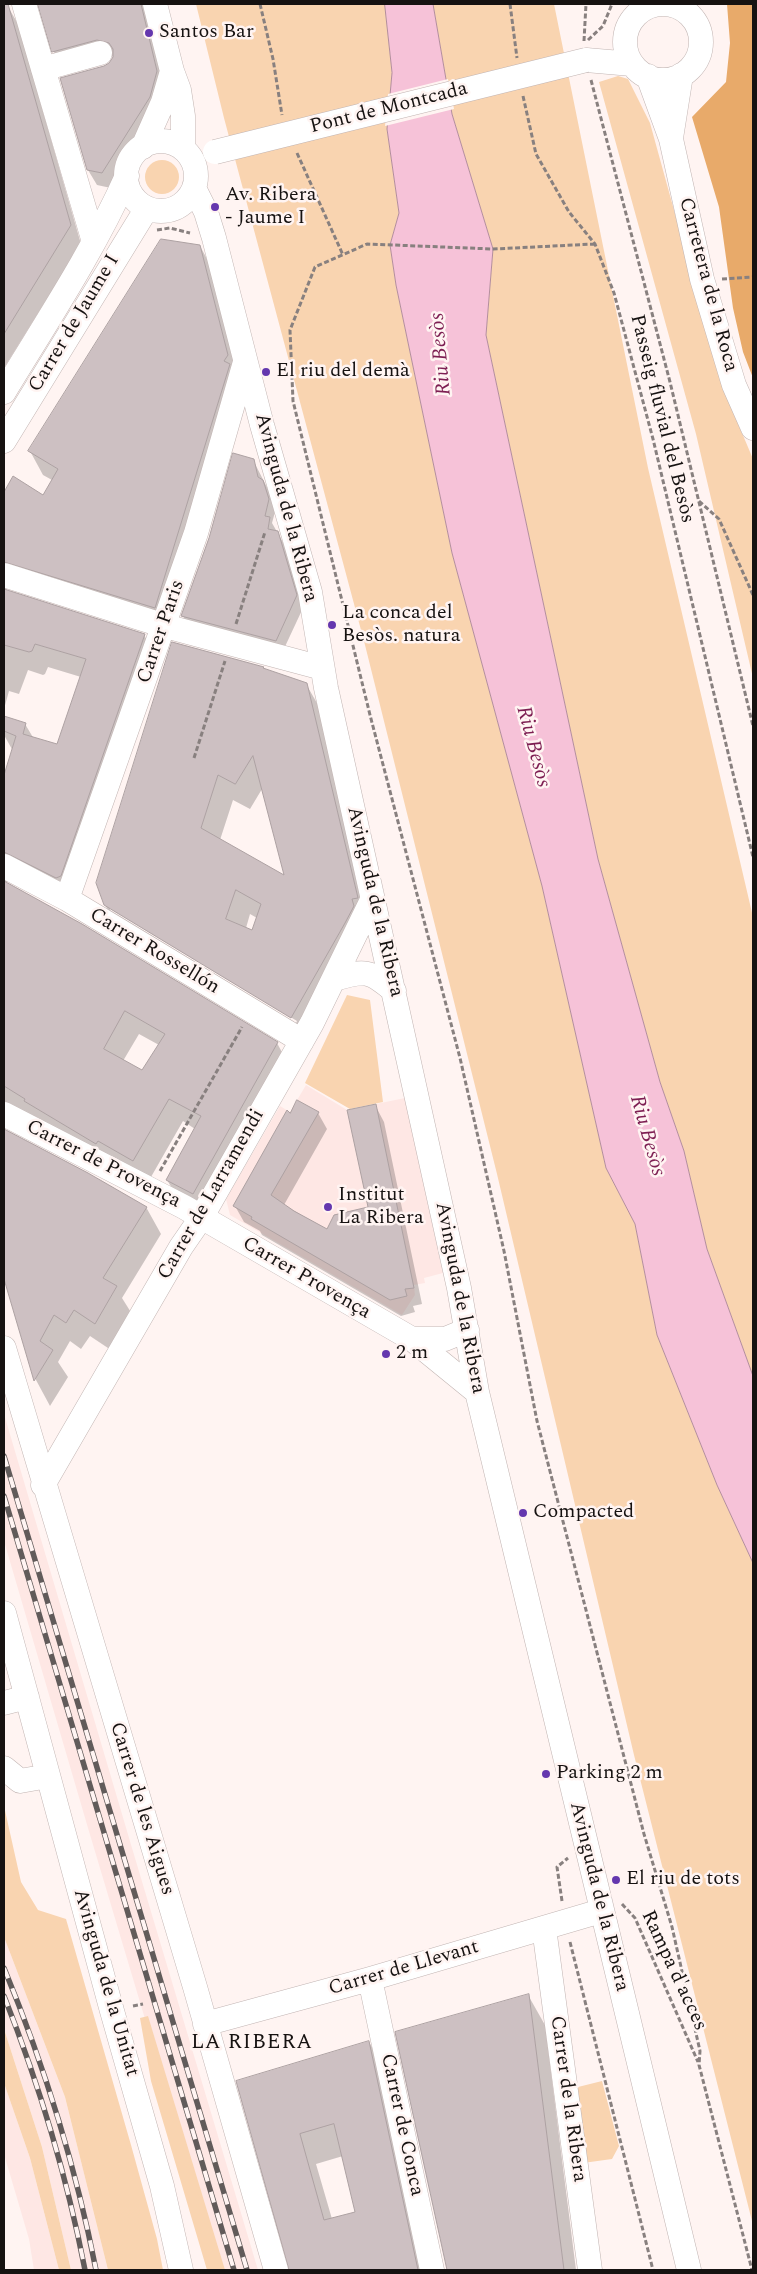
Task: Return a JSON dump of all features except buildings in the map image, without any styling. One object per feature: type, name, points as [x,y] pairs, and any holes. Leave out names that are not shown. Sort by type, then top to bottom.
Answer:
[{"type":"street","points":[[24,4],[94,242]]},
{"type":"street","points":[[155,4],[172,71],[180,90],[187,154],[195,168],[189,195],[173,209],[147,208],[136,200],[129,189],[126,176],[131,159],[143,147],[163,102],[172,71]]},
{"type":"street","points":[[653,5],[676,5],[694,20],[701,40],[696,60],[681,75],[661,80],[640,70],[589,69],[630,21],[642,10],[653,5]]},
{"type":"street","points":[[630,21],[627,54],[640,70]]},
{"type":"street","points":[[42,69],[100,53]]},
{"type":"street","name":"Pont de Montcada","points":[[187,154],[215,152],[589,69]]},
{"type":"street","name":"Carretera de la Roca","points":[[640,70],[671,139],[702,279],[734,385],[753,428]]},
{"type":"street","name":"Carretera de la Roca","points":[[671,139],[681,75]]},
{"type":"street","points":[[143,147],[163,142],[187,154]]},
{"type":"street","name":"Carrer de Jaume I","points":[[4,392],[94,242],[126,176]]},
{"type":"street","name":"Avinguda de la Ribera","points":[[189,195],[246,360],[310,592],[322,668],[467,1330],[477,1392],[586,1849],[610,1905],[689,2270]]},
{"type":"street","name":"Carrer de Jaume I","points":[[4,441],[147,208]]},
{"type":"street","name":"Carrer Paris","points":[[67,899],[165,626],[196,533],[246,360]]},
{"type":"street","points":[[4,575],[165,626],[322,668]]},
{"type":"street","name":"Carrer Rossellón","points":[[4,866],[67,899],[302,1041]]},
{"type":"street","name":"Carrer de Larramendi","points":[[43,1485],[182,1247],[201,1218],[302,1041],[372,900]]},
{"type":"street","points":[[334,979],[368,972],[381,980],[394,992]]},
{"type":"street","name":"Carrer de Provença","points":[[4,1114],[150,1189],[201,1218]]},
{"type":"street","name":"Carrer Provença","points":[[201,1218],[412,1340],[477,1392]]},
{"type":"street","points":[[412,1340],[445,1339],[467,1330]]},
{"type":"street","name":"Carrer de les Aigues","points":[[4,1348],[43,1485],[205,2024],[276,2270]]},
{"type":"street","name":"Avinguda de la Unitat","points":[[4,1613],[112,2011],[162,2186],[181,2270]]},
{"type":"street","points":[[4,1703],[27,1697]]},
{"type":"street","points":[[4,1768],[20,1781],[48,1776]]},
{"type":"street","name":"Carrer de Llevant","points":[[205,2024],[370,1979],[555,1925],[610,1905]]},
{"type":"street","name":"Carrer de la Ribera","points":[[555,1925],[590,2270]]},
{"type":"street","name":"Carrer de Conca","points":[[370,1979],[432,2270]]},
{"type":"path","points":[[510,4],[518,64]]},
{"type":"path","points":[[586,4],[584,44],[603,26],[612,4]]},
{"type":"path","points":[[589,69],[753,726]]},
{"type":"path","name":"Passeig fluvial del Besòs","points":[[523,92],[536,154],[568,212],[596,244],[614,293],[653,439],[753,857]]},
{"type":"path","points":[[153,233],[158,229],[170,228],[204,236]]},
{"type":"path","points":[[596,244],[493,249],[367,244],[315,267],[290,330],[293,401],[370,715],[460,1058],[504,1250],[537,1421],[644,1834],[672,1927],[700,2051],[699,2065],[752,2270]]},
{"type":"path","points":[[702,279],[753,277]]},
{"type":"path","points":[[698,500],[719,519],[753,595]]},
{"type":"path","points":[[150,1189],[251,1010]]},
{"type":"path","points":[[586,1849],[567,1858],[557,1867],[555,1925],[653,2270]]},
{"type":"path","name":"Rampa d'acces","points":[[610,1905],[635,1918],[699,2065]]},
{"type":"path","points":[[133,2006],[143,2004]]},
{"type":"shaded area","points":[[196,4],[385,4],[392,73],[387,129],[399,213],[390,245],[396,285],[452,553],[542,886],[606,1168],[635,1224],[657,1335],[717,1485],[753,1563],[753,2225],[634,1755],[497,1174],[365,645],[224,118]]},
{"type":"shaded area","points":[[433,4],[554,4],[648,468],[753,917],[753,1376],[707,1249],[684,1151],[660,1082],[598,859],[486,335],[493,249],[452,114]]},
{"type":"shaded area","points":[[727,4],[753,4],[753,378],[743,352],[733,308],[719,207],[692,117],[726,82],[730,43]]},
{"type":"shaded area","points":[[618,76],[628,79],[650,123],[723,388],[753,459],[753,678],[696,434],[599,82]]},
{"type":"shaded area","points":[[162,160],[169,161],[174,165],[178,170],[178,184],[174,189],[169,193],[162,194],[155,193],[150,189],[146,184],[145,177],[146,170],[150,165],[155,161]]},
{"type":"shaded area","points":[[347,995],[370,1000],[383,1102],[350,1109],[305,1083]]},
{"type":"shaded area","name":"Institut La Ribera","points":[[306,1085],[347,1110],[405,1098],[443,1273],[424,1278],[425,1283],[414,1285],[415,1295],[402,1315],[230,1215],[226,1199],[280,1106],[290,1112]]},
{"type":"shaded area","points":[[4,1414],[258,2270],[220,2270],[88,1828],[4,1541]]},
{"type":"shaded area","points":[[4,1806],[21,1882],[38,1910],[66,1919],[157,2239],[163,2270],[108,2270],[65,2097],[4,1937]]},
{"type":"shaded area","points":[[4,1937],[65,2097],[108,2270],[71,2270],[42,2147],[4,2029]]},
{"type":"shaded area","points":[[148,2016],[225,2270],[207,2270],[151,2081],[140,2018]]},
{"type":"shaded area","points":[[4,2029],[42,2147],[71,2270],[59,2270],[30,2158],[4,2083]]},
{"type":"shaded area","points":[[602,2081],[619,2146],[612,2159],[583,2163],[574,2088]]},
{"type":"shaded area","points":[[4,2083],[30,2158],[59,2270],[34,2270],[29,2239],[4,2154]]},
{"type":"water","name":"Riu Besòs","points":[[385,4],[433,4],[452,114],[493,249],[486,335],[598,859],[660,1082],[684,1151],[707,1249],[753,1376],[753,1563],[717,1485],[657,1335],[635,1224],[606,1168],[542,886],[452,553],[396,285],[390,245],[399,213],[387,129],[392,73]]},
{"type":"pier","points":[[448,79],[454,109],[385,126],[388,94]]},
{"type":"railway","points":[[4,1456],[247,2270]]},
{"type":"railway","points":[[4,1496],[234,2270]]},
{"type":"railway","points":[[4,1968],[58,2117],[79,2193],[96,2270]]},
{"type":"railway","points":[[4,1996],[29,2063],[51,2131],[70,2200],[85,2270]]},
{"type":"place","name":"Santos Bar","points":[[149,33]]},
{"type":"place","name":"Av. Ribera - Jaume I","points":[[215,207]]},
{"type":"place","name":"El riu del demà","points":[[266,372]]},
{"type":"place","name":"La conca del Besòs. natura","points":[[332,625]]},
{"type":"place","name":"Institut La Ribera","points":[[328,1207]]},
{"type":"place","name":"2 m","points":[[386,1354]]},
{"type":"place","name":"Compacted","points":[[523,1513]]},
{"type":"place","name":"Parking 2 m","points":[[546,1774]]},
{"type":"place","name":"El riu de tots","points":[[616,1880]]},
{"type":"district","name":"LA RIBERA","points":[[252,2044]]}]
